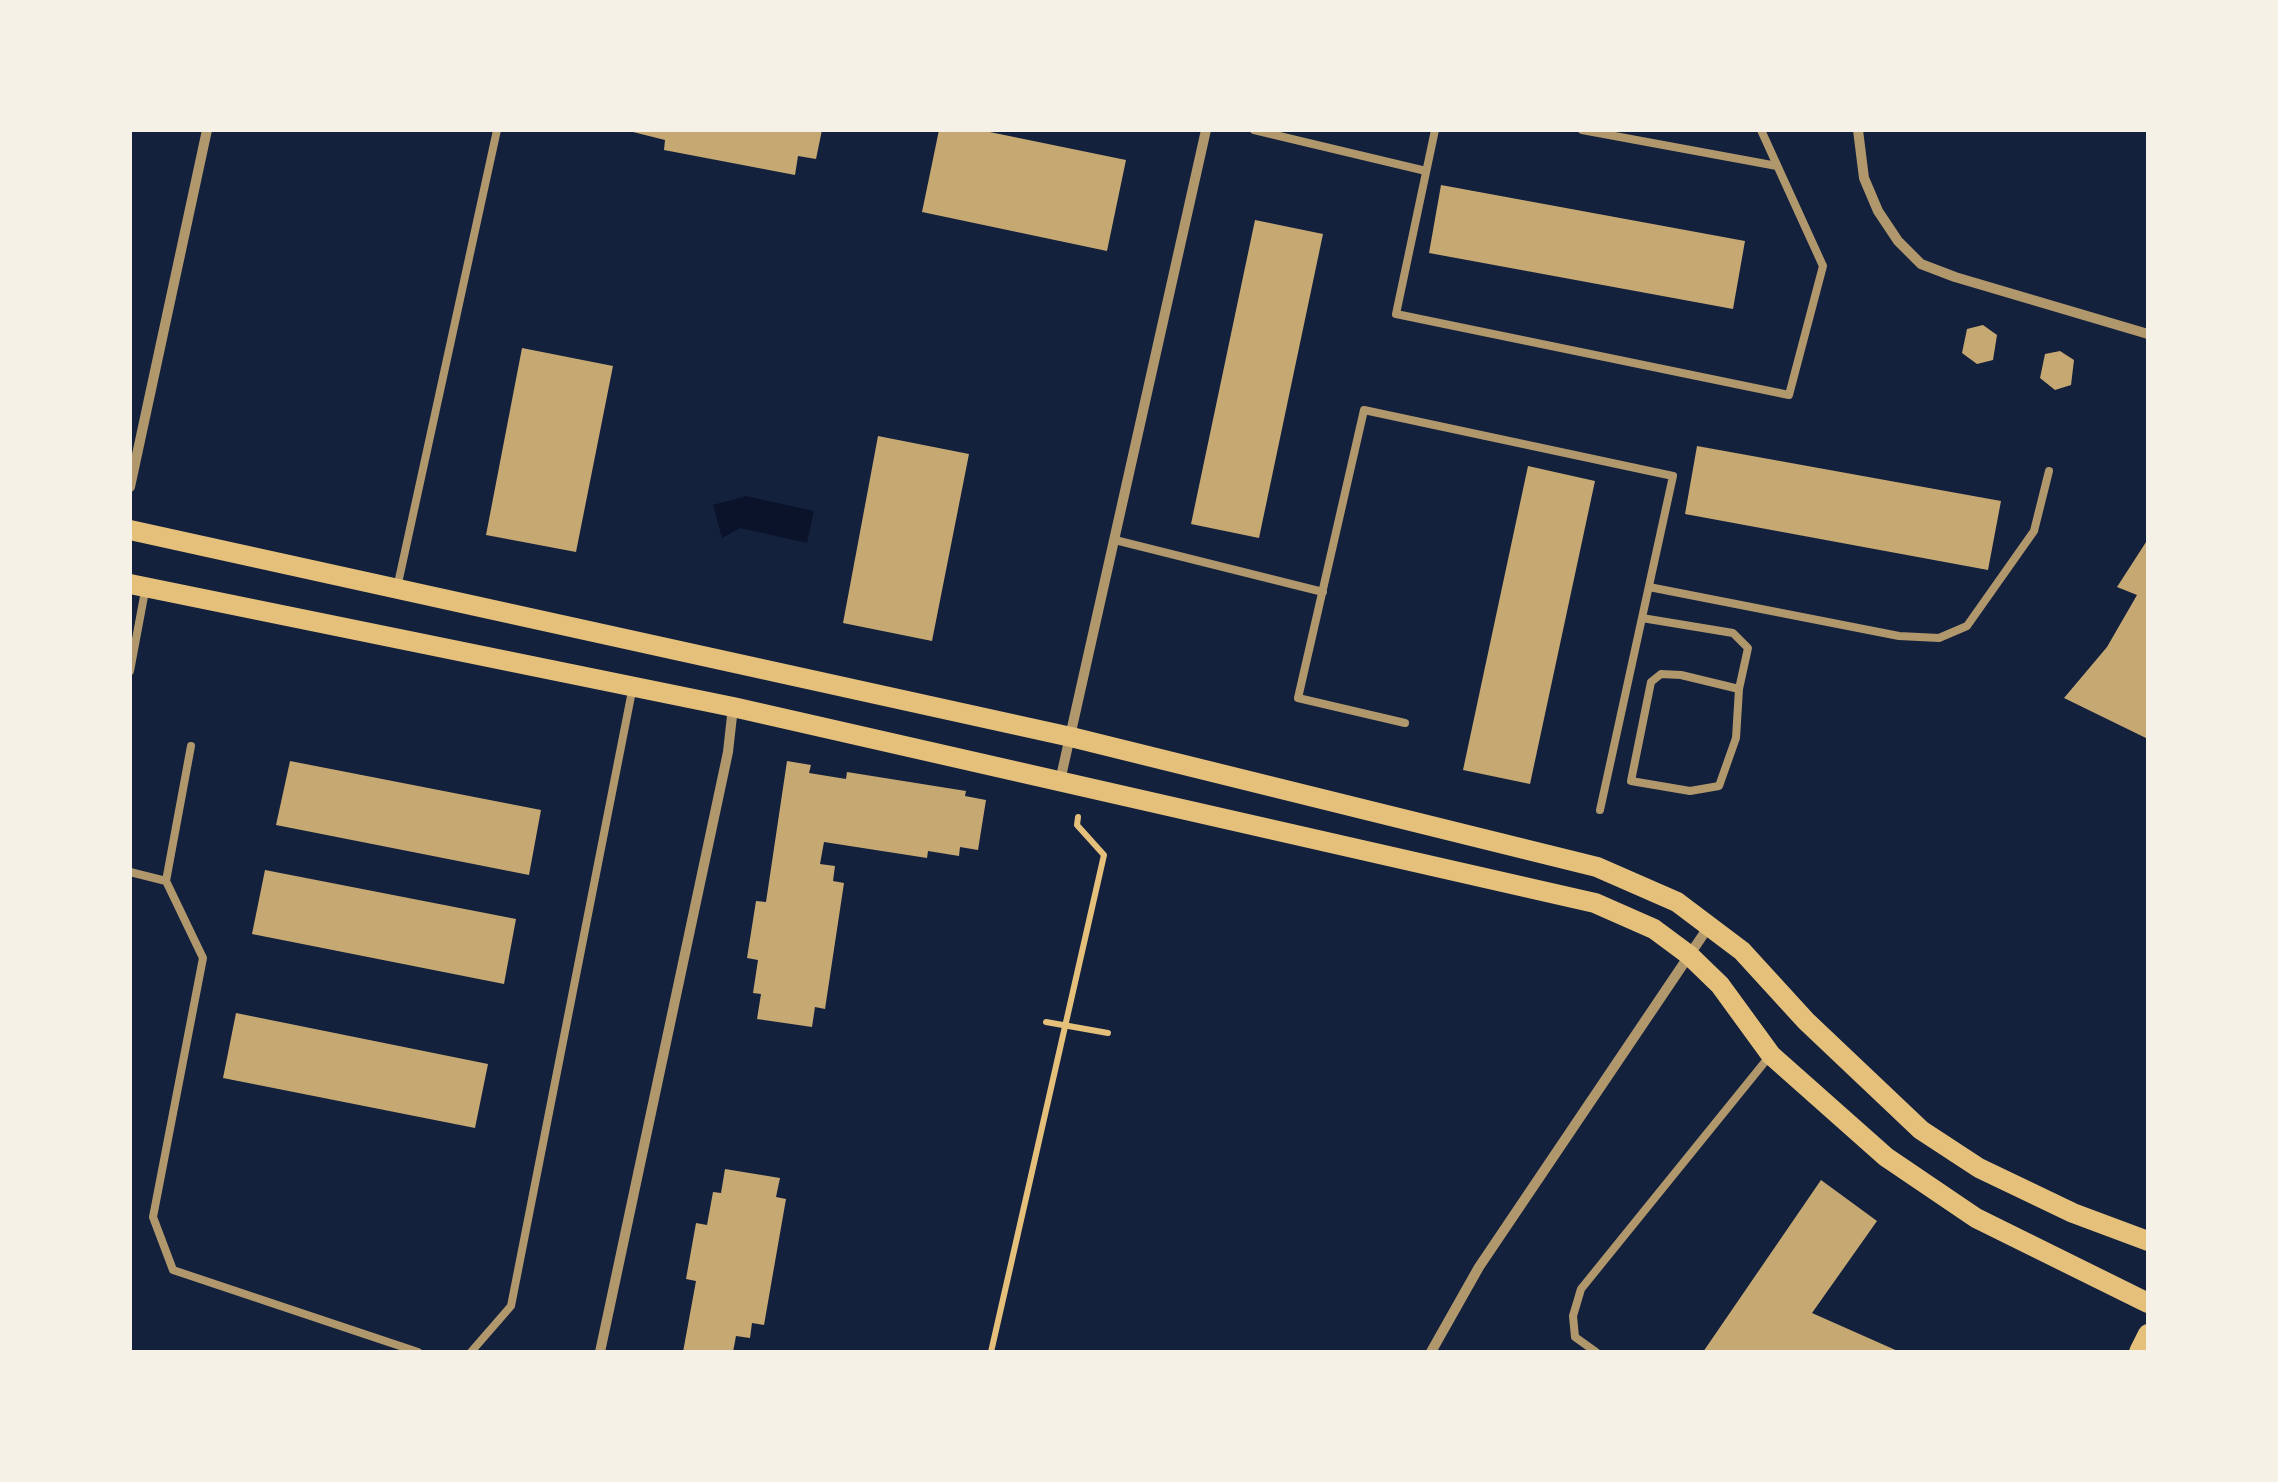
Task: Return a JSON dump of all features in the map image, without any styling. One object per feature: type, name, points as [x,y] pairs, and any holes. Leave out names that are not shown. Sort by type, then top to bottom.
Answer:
[{"type":"main road","points":[[130,530],[1071,737],[1596,866],[1677,902],[1742,950],[1806,1020],[1920,1130],[1979,1168],[2073,1213],[2148,1240]]},
{"type":"main road","points":[[138,585],[733,707],[1595,903],[1654,929],[1689,955],[1720,984],[1771,1055],[1886,1157],[1976,1218],[2148,1303]]},
{"type":"main road","points":[[2139,1352],[2148,1334]]},
{"type":"street","points":[[130,488],[207,130]]},
{"type":"street","points":[[1060,781],[1206,130]]},
{"type":"street","points":[[1858,130],[1864,178],[1878,211],[1898,241],[1921,264],[1955,278],[2148,334]]},
{"type":"street","points":[[600,1352],[728,752],[733,707]]},
{"type":"street","points":[[1432,1352],[1479,1268],[1708,926]]},
{"type":"lane","points":[[397,588],[496,130]]},
{"type":"lane","points":[[1254,130],[1426,171]]},
{"type":"lane","points":[[1435,130],[1396,314],[1789,395],[1823,266],[1761,130]]},
{"type":"lane","points":[[1582,130],[1778,166]]},
{"type":"lane","points":[[1405,724],[1298,698],[1364,410],[1673,476],[1600,810]]},
{"type":"lane","points":[[1649,587],[1899,636],[1940,638],[1967,626],[2034,531],[2049,470]]},
{"type":"lane","points":[[1115,540],[1323,592]]},
{"type":"lane","points":[[130,671],[138,585]]},
{"type":"lane","points":[[1642,618],[1733,633],[1748,648],[1739,689],[1736,738],[1719,786],[1690,791],[1631,780],[1651,682],[1661,674],[1680,675],[1739,689]]},
{"type":"lane","points":[[471,1352],[511,1306],[633,686]]},
{"type":"lane","points":[[191,746],[166,881],[203,958],[153,1218],[173,1270],[418,1352]]},
{"type":"lane","points":[[130,872],[166,881]]},
{"type":"lane","points":[[1596,1352],[1575,1338],[1573,1316],[1581,1289],[1771,1055]]},
{"type":"path","points":[[991,1352],[1104,855],[1077,825],[1083,786]]},
{"type":"path","points":[[1046,1022],[1108,1033]]},
{"type":"water","points":[[746,496],[814,511],[807,543],[740,528],[722,538],[713,505]]},
{"type":"building","points":[[625,130],[822,130],[816,159],[798,156],[795,175],[664,150],[665,140]]},
{"type":"building","points":[[939,130],[980,130],[1126,160],[1107,251],[922,212]]},
{"type":"building","points":[[1441,185],[1745,241],[1733,309],[1429,253]]},
{"type":"building","points":[[1255,220],[1323,234],[1259,538],[1191,524]]},
{"type":"building","points":[[1983,325],[1997,335],[1993,360],[1977,364],[1962,353],[1967,329]]},
{"type":"building","points":[[522,348],[613,366],[576,552],[486,535]]},
{"type":"building","points":[[2060,351],[2074,360],[2071,385],[2055,390],[2040,378],[2045,354]]},
{"type":"building","points":[[878,436],[969,454],[932,641],[843,623]]},
{"type":"building","points":[[1697,446],[2001,501],[1988,570],[1685,514]]},
{"type":"building","points":[[1528,466],[1595,481],[1530,784],[1463,770]]},
{"type":"building","points":[[2148,539],[2148,739],[2064,698],[2107,647],[2137,595],[2117,587]]},
{"type":"building","points":[[290,761],[541,810],[529,875],[276,825]]},
{"type":"building","points":[[787,761],[811,765],[809,773],[846,779],[847,772],[966,791],[965,796],[986,800],[978,850],[960,847],[959,856],[928,851],[927,858],[824,842],[820,864],[835,866],[833,881],[844,883],[825,1009],[815,1007],[812,1027],[757,1019],[761,994],[753,993],[758,960],[747,958],[756,901],[766,902]]},
{"type":"building","points":[[265,870],[516,919],[504,984],[252,934]]},
{"type":"building","points":[[236,1013],[488,1064],[475,1128],[223,1078]]},
{"type":"building","points":[[725,1169],[780,1178],[776,1197],[786,1199],[764,1325],[752,1323],[750,1338],[736,1336],[733,1352],[683,1352],[696,1281],[686,1279],[696,1223],[707,1225],[713,1192],[721,1193]]},
{"type":"building","points":[[1821,1180],[1877,1221],[1812,1313],[1900,1352],[1703,1352]]}]
